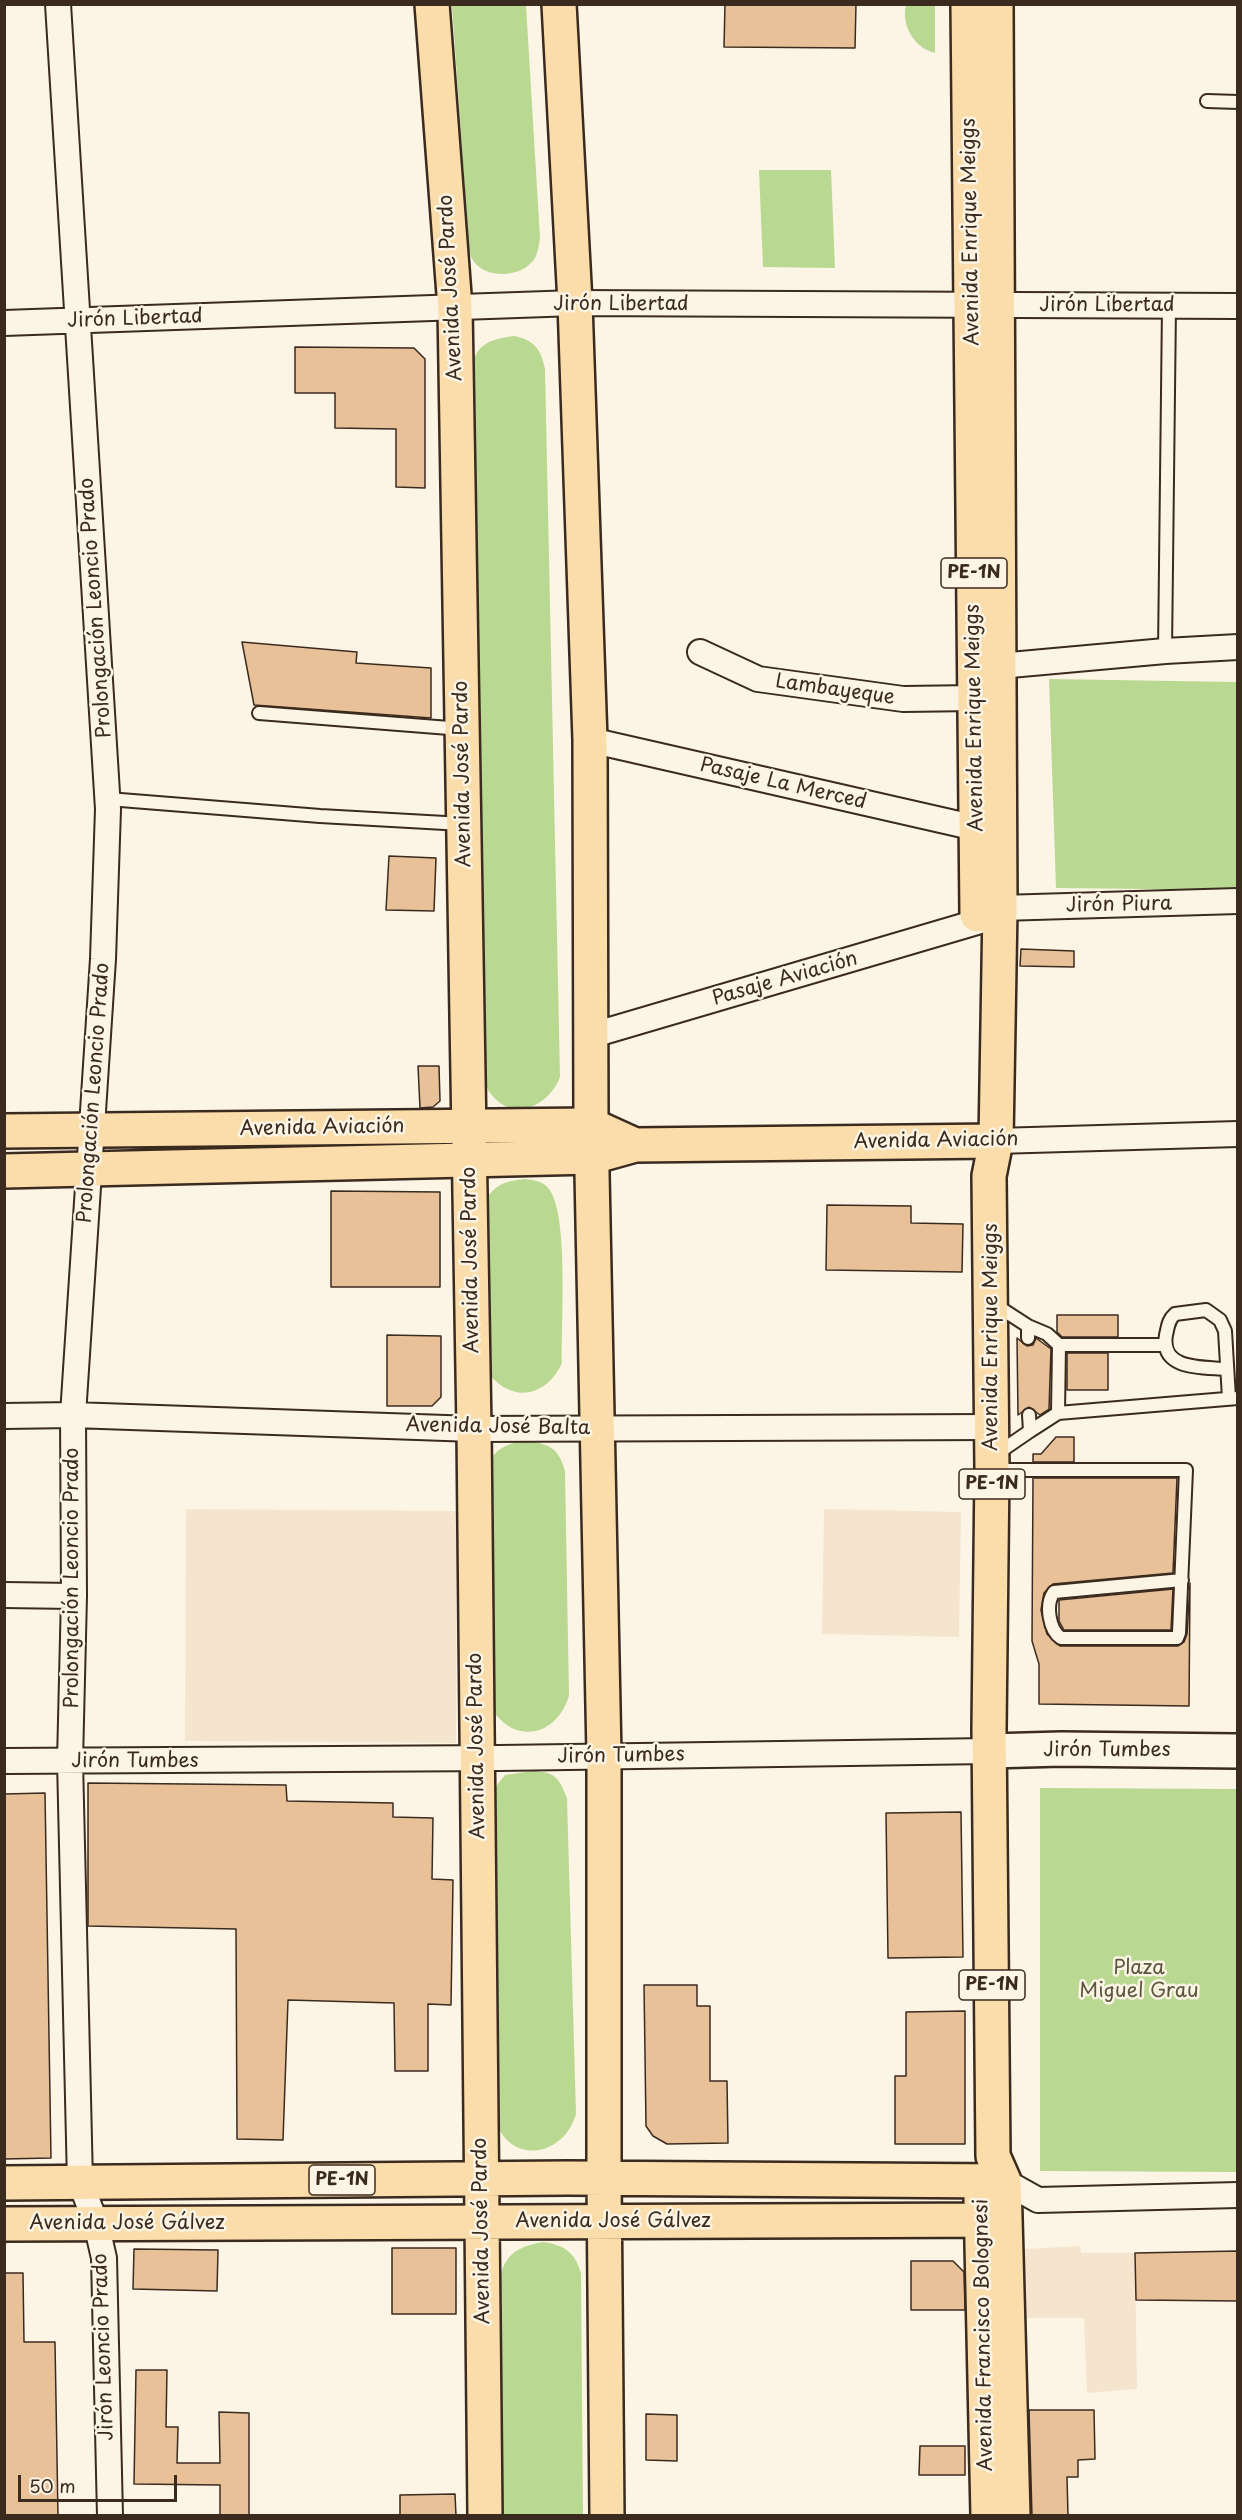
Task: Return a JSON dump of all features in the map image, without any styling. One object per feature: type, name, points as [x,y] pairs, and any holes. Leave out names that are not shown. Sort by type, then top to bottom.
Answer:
[{"type":"main road","name":"Avenida José Pardo","points":[[432,4],[455,308],[474,1428],[485,2516]]},
{"type":"main road","points":[[559,4],[575,303],[590,740],[593,1035],[591,1125],[604,1755],[607,2516]]},
{"type":"main road","name":"Avenida Enrique Meiggs","points":[[968,4],[984,305],[999,666],[988,915],[985,1141],[989,1176],[991,1302],[990,1750]]},
{"type":"main road","name":"Avenida Enrique Meiggs","points":[[988,915],[976,828],[975,698],[984,305],[996,4]]},
{"type":"main road","name":"Avenida Aviación","points":[[4,1131],[91,1132],[591,1125],[635,1145]]},
{"type":"main road","name":"Avenida Aviación","points":[[4,1171],[90,1171],[592,1157],[635,1145],[985,1141]]},
{"type":"main road","name":"Jirón Tumbes","points":[[990,1750],[1238,1751]]},
{"type":"main road","name":"Avenida Francisco Bolognesi","points":[[988,2516],[993,2220],[990,1750]]},
{"type":"main road","name":"Avenida José Gálvez","points":[[4,2182],[993,2173]]},
{"type":"main road","name":"Avenida Francisco Bolognesi","points":[[993,2220],[1006,2261],[1013,2516]]},
{"type":"main road","name":"Avenida José Gálvez","points":[[4,2224],[993,2220]]},
{"type":"street","name":"Prolongación Leoncio Prado","points":[[58,4],[108,799],[103,960],[74,1415],[74,1596],[70,1761],[80,2182]]},
{"type":"street","name":"Jirón Libertad","points":[[4,323],[575,303],[1238,306]]},
{"type":"street","points":[[999,666],[1238,647]]},
{"type":"street","name":"Lambayeque","points":[[700,652],[758,679],[903,699],[975,698]]},
{"type":"street","name":"Pasaje La Merced","points":[[590,740],[976,828]]},
{"type":"street","name":"Jirón Piura","points":[[988,915],[1238,901]]},
{"type":"street","name":"Pasaje Aviación","points":[[593,1035],[988,915]]},
{"type":"street","name":"Avenida Aviación","points":[[985,1141],[1238,1134]]},
{"type":"street","name":"Avenida José Balta","points":[[4,1416],[74,1415],[474,1428],[596,1428],[992,1451]]},
{"type":"street","points":[[4,1595],[74,1596]]},
{"type":"street","name":"Jirón Tumbes","points":[[4,1761],[477,1758],[990,1750]]},
{"type":"street","points":[[993,2173],[1038,2200]]},
{"type":"street","name":"Jirón Leoncio Prado","points":[[80,2182],[96,2223],[104,2258],[110,2516]]},
{"type":"street","points":[[993,2220],[1038,2200],[1238,2195]]},
{"type":"lane","points":[[1206,101],[1238,102]]},
{"type":"lane","points":[[1165,651],[1169,306]]},
{"type":"lane","points":[[259,713],[462,729]]},
{"type":"lane","points":[[108,799],[320,816],[464,824]]},
{"type":"lane","points":[[991,1302],[1028,1332],[1047,1334],[1059,1345],[1164,1345]]},
{"type":"lane","points":[[992,1451],[1058,1413],[1233,1398],[1225,1369],[1224,1331],[1220,1320],[1206,1310],[1175,1314],[1168,1323],[1164,1345],[1171,1357],[1182,1365],[1225,1369]]},
{"type":"lane","points":[[1058,1413],[1059,1345]]},
{"type":"lane","points":[[1029,1415],[1030,1431]]},
{"type":"lane","points":[[992,1451],[1186,1470],[1182,1580],[1179,1633],[1174,1639],[1069,1640],[1056,1635],[1049,1616],[1051,1596],[1054,1592],[1182,1580]]},
{"type":"shaded area","points":[[186,1509],[457,1511],[456,1743],[185,1741]]},
{"type":"shaded area","points":[[824,1509],[961,1512],[959,1637],[822,1634]]},
{"type":"shaded area","points":[[1080,2246],[1081,2253],[1135,2253],[1137,2389],[1087,2393],[1084,2318],[1024,2318],[1024,2249]]},
{"type":"green space","points":[[452,5],[526,5],[540,238],[537,254],[531,263],[516,272],[507,274],[489,272],[481,268],[473,260],[469,250]]},
{"type":"green space","points":[[906,5],[935,5],[935,53],[921,46],[911,35],[905,20]]},
{"type":"green space","points":[[759,170],[831,170],[835,268],[763,267]]},
{"type":"green space","points":[[514,336],[536,346],[545,369],[560,1077],[548,1096],[539,1103],[520,1109],[510,1108],[500,1103],[491,1094],[483,1072],[472,367],[481,347],[492,341]]},
{"type":"green space","points":[[1049,679],[1237,682],[1237,890],[1056,888]]},
{"type":"green space","points":[[525,1179],[535,1180],[547,1186],[555,1202],[562,1246],[562,1363],[548,1383],[539,1389],[519,1392],[508,1390],[489,1374],[486,1199],[494,1189],[503,1184]]},
{"type":"green space","points":[[527,1440],[542,1444],[556,1452],[565,1471],[569,1696],[562,1711],[553,1722],[543,1729],[531,1732],[519,1731],[508,1725],[497,1716],[488,1702],[485,1470],[496,1452],[512,1443]]},
{"type":"green space","points":[[533,1771],[556,1777],[567,1798],[576,2114],[569,2129],[560,2140],[549,2147],[536,2150],[524,2149],[512,2144],[502,2134],[495,2120],[491,1800],[497,1785],[505,1775]]},
{"type":"green space","name":"Plaza Miguel Grau","points":[[1040,1788],[1237,1789],[1237,2172],[1040,2171]]},
{"type":"green space","points":[[543,2242],[557,2245],[568,2251],[579,2266],[581,2273],[583,2515],[502,2515],[501,2273],[508,2259],[517,2251]]},
{"type":"building","points":[[725,4],[856,4],[855,48],[724,47]]},
{"type":"building","points":[[295,347],[414,348],[425,359],[425,488],[396,487],[396,429],[335,428],[335,393],[295,393]]},
{"type":"building","points":[[242,642],[357,652],[356,663],[431,668],[431,718],[254,705]]},
{"type":"building","points":[[389,856],[436,858],[434,911],[386,910]]},
{"type":"building","points":[[1021,949],[1074,951],[1074,967],[1020,966]]},
{"type":"building","points":[[418,1066],[439,1066],[440,1101],[433,1107],[420,1108]]},
{"type":"building","points":[[331,1191],[440,1192],[440,1287],[331,1287]]},
{"type":"building","points":[[827,1205],[911,1206],[911,1223],[963,1224],[962,1272],[826,1270]]},
{"type":"building","points":[[1057,1315],[1118,1315],[1118,1337],[1062,1337],[1057,1332]]},
{"type":"building","points":[[387,1335],[441,1336],[441,1397],[432,1406],[387,1406]]},
{"type":"building","points":[[1017,1338],[1027,1346],[1033,1345],[1036,1338],[1051,1349],[1049,1409],[1040,1415],[1029,1407],[1018,1415]]},
{"type":"building","points":[[1067,1353],[1108,1353],[1108,1390],[1067,1390]]},
{"type":"building","points":[[1056,1437],[1074,1437],[1074,1462],[1033,1462],[1033,1454],[1041,1454]]},
{"type":"building","points":[[1033,1478],[1177,1478],[1173,1573],[1053,1584],[1044,1593],[1041,1610],[1047,1634],[1060,1646],[1178,1646],[1184,1642],[1187,1634],[1190,1583],[1189,1706],[1039,1704],[1039,1664],[1032,1641]]},
{"type":"building","points":[[1173,1589],[1171,1630],[1064,1630],[1059,1621],[1059,1600]]},
{"type":"building","points":[[88,1783],[286,1785],[287,1801],[393,1803],[393,1817],[433,1818],[432,1879],[453,1880],[451,2005],[428,2004],[428,2071],[395,2071],[394,2003],[288,2000],[283,2140],[237,2139],[236,1929],[88,1926]]},
{"type":"building","points":[[45,1793],[51,2158],[4,2159],[4,1794]]},
{"type":"building","points":[[961,1812],[963,1957],[888,1958],[886,1813]]},
{"type":"building","points":[[644,1985],[697,1985],[697,2006],[710,2006],[710,2081],[727,2081],[728,2143],[667,2144],[653,2136],[646,2126]]},
{"type":"building","points":[[965,2011],[965,2144],[895,2144],[895,2076],[906,2076],[906,2012]]},
{"type":"building","points":[[392,2248],[456,2248],[456,2314],[392,2314]]},
{"type":"building","points":[[134,2249],[218,2250],[217,2291],[133,2289]]},
{"type":"building","points":[[1238,2251],[1238,2301],[1136,2300],[1135,2253]]},
{"type":"building","points":[[911,2261],[953,2261],[964,2272],[965,2310],[911,2310]]},
{"type":"building","points":[[4,2273],[23,2273],[24,2342],[55,2342],[58,2516],[4,2516]]},
{"type":"building","points":[[136,2370],[167,2370],[166,2427],[178,2427],[177,2463],[220,2463],[219,2412],[249,2413],[249,2516],[220,2516],[220,2485],[134,2484]]},
{"type":"building","points":[[1029,2410],[1094,2410],[1095,2459],[1078,2460],[1078,2477],[1067,2477],[1068,2516],[1032,2516]]},
{"type":"building","points":[[646,2414],[677,2415],[677,2461],[646,2460]]},
{"type":"building","points":[[920,2446],[965,2446],[965,2475],[919,2475]]},
{"type":"building","points":[[455,2494],[456,2516],[400,2516],[400,2495]]}]
